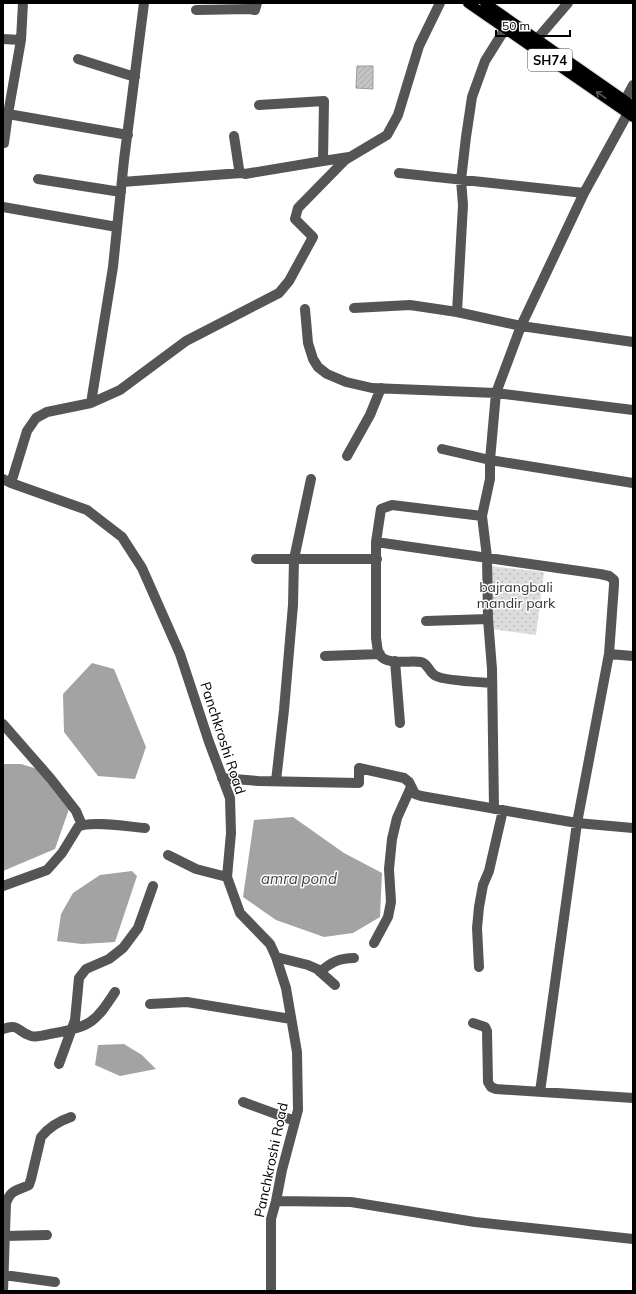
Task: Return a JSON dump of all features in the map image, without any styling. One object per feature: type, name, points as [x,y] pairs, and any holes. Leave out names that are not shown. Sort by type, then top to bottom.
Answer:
[{"type":"main road","name":"SH74","points":[[468,3],[505,29],[547,52],[630,109]]},
{"type":"main road","name":"SH74","points":[[485,3],[537,39],[547,52]]},
{"type":"street","points":[[3,143],[21,40],[23,3]]},
{"type":"street","points":[[90,403],[113,267],[121,187],[144,3]]},
{"type":"street","points":[[196,10],[255,10],[257,3]]},
{"type":"street","points":[[7,481],[28,431],[36,418],[46,412],[90,403],[120,390],[186,341],[279,293],[289,281],[313,238],[294,220],[298,208],[345,160],[387,135],[398,115],[419,46],[440,3]]},
{"type":"street","points":[[537,39],[568,3]]},
{"type":"street","points":[[457,312],[463,205],[461,180],[472,97],[485,62],[505,29]]},
{"type":"street","points":[[3,38],[21,40]]},
{"type":"street","points":[[78,59],[135,77]]},
{"type":"street","points":[[479,967],[477,928],[479,907],[483,886],[489,871],[499,810],[488,619],[487,557],[482,516],[490,478],[490,460],[496,393],[521,326],[584,193],[630,109],[633,86]]},
{"type":"street","points":[[259,106],[324,101],[323,161]]},
{"type":"street","points":[[8,114],[128,135]]},
{"type":"street","points":[[234,136],[239,170],[241,173]]},
{"type":"street","points":[[38,179],[121,187],[241,173],[245,174],[350,156]]},
{"type":"street","points":[[399,173],[584,193]]},
{"type":"street","points":[[3,207],[117,227]]},
{"type":"street","points":[[354,308],[410,305],[457,312],[521,326],[633,342]]},
{"type":"street","points":[[305,309],[308,343],[313,359],[318,367],[327,374],[346,382],[372,388],[496,393],[633,410]]},
{"type":"street","points":[[347,456],[370,415],[381,388]]},
{"type":"street","points":[[442,449],[490,460],[633,483]]},
{"type":"street","points":[[276,781],[293,605],[294,559],[311,479]]},
{"type":"street","name":"Panchkroshi Road","points":[[7,481],[87,510],[122,537],[142,568],[180,654],[209,742],[230,798],[231,833],[228,877],[240,913],[270,944],[276,957],[286,988],[297,1052],[298,1110],[271,1219],[271,1291]]},
{"type":"street","points":[[482,516],[392,505],[381,509],[376,542],[376,638],[380,654],[385,659],[422,662],[432,673],[444,679],[492,683]]},
{"type":"street","points":[[376,542],[609,576],[614,580],[609,654],[577,823],[540,1092]]},
{"type":"street","points":[[256,559],[377,559]]},
{"type":"street","points":[[426,621],[488,619]]},
{"type":"street","points":[[325,656],[380,654]]},
{"type":"street","points":[[609,654],[633,656]]},
{"type":"street","points":[[395,661],[400,724]]},
{"type":"street","points":[[3,724],[52,779],[76,811],[82,825]]},
{"type":"street","points":[[222,778],[359,783],[359,768],[404,778],[415,794],[421,796],[577,823],[633,828]]},
{"type":"street","points":[[374,943],[388,917],[391,902],[390,869],[392,839],[397,818],[411,787]]},
{"type":"street","points":[[3,886],[47,870],[62,853],[78,827],[82,825],[92,824],[144,828]]},
{"type":"street","points":[[168,855],[196,869],[228,877]]},
{"type":"street","points":[[59,1064],[75,1020],[79,978],[86,969],[108,959],[122,948],[138,928],[153,886]]},
{"type":"street","points":[[276,957],[308,965],[320,972],[335,985]]},
{"type":"street","points":[[320,972],[328,964],[335,961],[346,958],[354,958]]},
{"type":"street","points":[[3,1029],[12,1026],[32,1036],[71,1030],[86,1025],[96,1018],[116,992]]},
{"type":"street","points":[[150,1004],[187,1002],[291,1019]]},
{"type":"street","points":[[473,1023],[485,1027],[487,1031],[488,1082],[491,1087],[496,1089],[633,1098]]},
{"type":"street","points":[[243,1102],[295,1121]]},
{"type":"street","points":[[3,1291],[6,1203],[9,1195],[13,1191],[29,1185],[41,1137],[45,1132],[59,1122],[71,1117]]},
{"type":"street","points":[[276,1201],[351,1202],[475,1222],[633,1239]]},
{"type":"street","points":[[5,1236],[47,1236]]},
{"type":"street","points":[[4,1275],[55,1282]]},
{"type":"green space","name":"bajrangbali mandir park","points":[[489,566],[544,572],[536,635],[492,629]]},
{"type":"water","points":[[92,663],[114,669],[146,747],[135,779],[98,776],[64,732],[63,694]]},
{"type":"water","points":[[3,764],[21,764],[41,770],[69,809],[55,849],[3,871]]},
{"type":"water","name":"amra pond","points":[[293,817],[344,853],[382,873],[380,917],[353,933],[324,937],[276,920],[243,897],[254,820]]},
{"type":"water","points":[[132,871],[137,876],[115,942],[82,944],[57,941],[61,914],[73,893],[100,875]]},
{"type":"water","points":[[124,1044],[142,1055],[156,1069],[120,1076],[95,1065],[98,1045]]},
{"type":"building","points":[[357,66],[373,66],[373,89],[356,88]]}]
